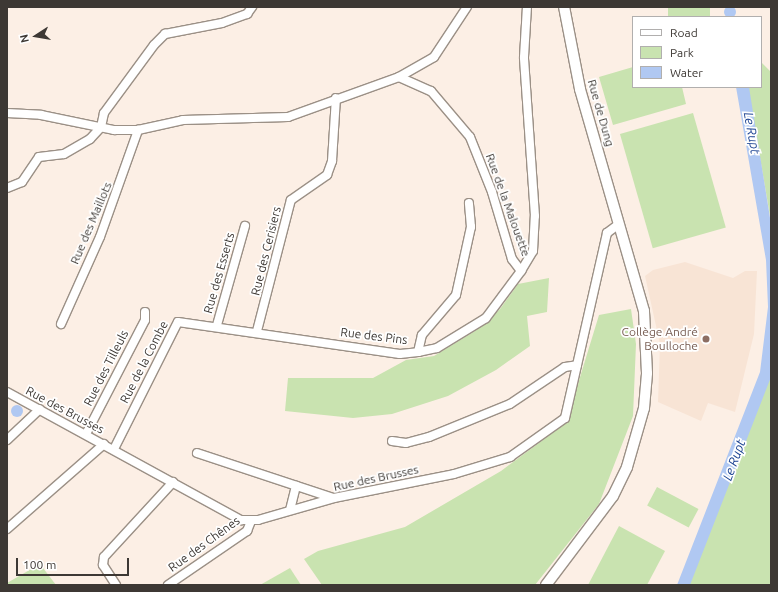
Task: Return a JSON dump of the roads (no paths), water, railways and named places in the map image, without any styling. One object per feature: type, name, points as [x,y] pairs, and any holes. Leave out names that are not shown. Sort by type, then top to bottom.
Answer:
[{"type":"main road","name":"Rue de Dung","points":[[546,585],[613,496],[627,467],[644,408],[647,373],[644,311],[575,69],[564,7]]},
{"type":"street","points":[[7,188],[22,182],[39,157],[64,154],[90,139],[101,127],[104,113],[154,45],[165,34],[248,14],[252,7]]},
{"type":"street","points":[[7,113],[41,115],[101,127],[138,130],[183,120],[288,117],[336,98],[399,77],[434,57],[467,7]]},
{"type":"street","name":"Rue de la Malouette","points":[[399,77],[431,91],[470,137],[492,192],[512,259],[521,271],[533,252],[535,216],[524,57],[527,7]]},
{"type":"street","name":"Rue des Cerisiers","points":[[257,332],[291,200],[326,175],[332,161],[336,98]]},
{"type":"street","name":"Rue des Maillots","points":[[61,324],[100,237],[138,130]]},
{"type":"street","points":[[418,352],[422,335],[456,295],[470,234],[469,202]]},
{"type":"street","name":"Rue des Brusses","points":[[7,392],[114,449],[241,520],[251,521],[334,498],[454,474],[510,457],[565,418],[608,233],[619,224]]},
{"type":"street","name":"Rue des Esserts","points":[[217,325],[245,226]]},
{"type":"street","name":"Rue des Pins","points":[[217,325],[400,354],[418,352],[437,348],[486,318],[521,271]]},
{"type":"street","name":"Rue des Tilleuls","points":[[86,434],[144,320],[145,312]]},
{"type":"street","name":"Rue de la Combe","points":[[114,449],[178,322],[217,325]]},
{"type":"street","points":[[392,441],[406,443],[429,437],[495,410],[565,367],[577,364]]},
{"type":"street","points":[[7,440],[40,409]]},
{"type":"street","points":[[7,529],[104,444]]},
{"type":"street","points":[[197,453],[334,498]]},
{"type":"street","points":[[116,585],[103,565],[104,557],[173,482]]},
{"type":"street","points":[[290,510],[296,486]]},
{"type":"street","name":"Rue des Chênes","points":[[168,585],[247,531],[251,521]]},
{"type":"water","points":[[728,6],[732,6],[736,10],[736,14],[734,16],[726,16],[724,14],[724,10]]},
{"type":"water","name":"Le Rupt","points":[[736,88],[749,88],[771,224],[771,377],[690,585],[677,585],[760,372],[768,307],[766,260]]},
{"type":"water","points":[[17,405],[21,407],[23,411],[21,415],[17,417],[13,415],[11,411],[13,407]]},
{"type":"place","name":"Collège André Boulloche","points":[[706,339]]}]
